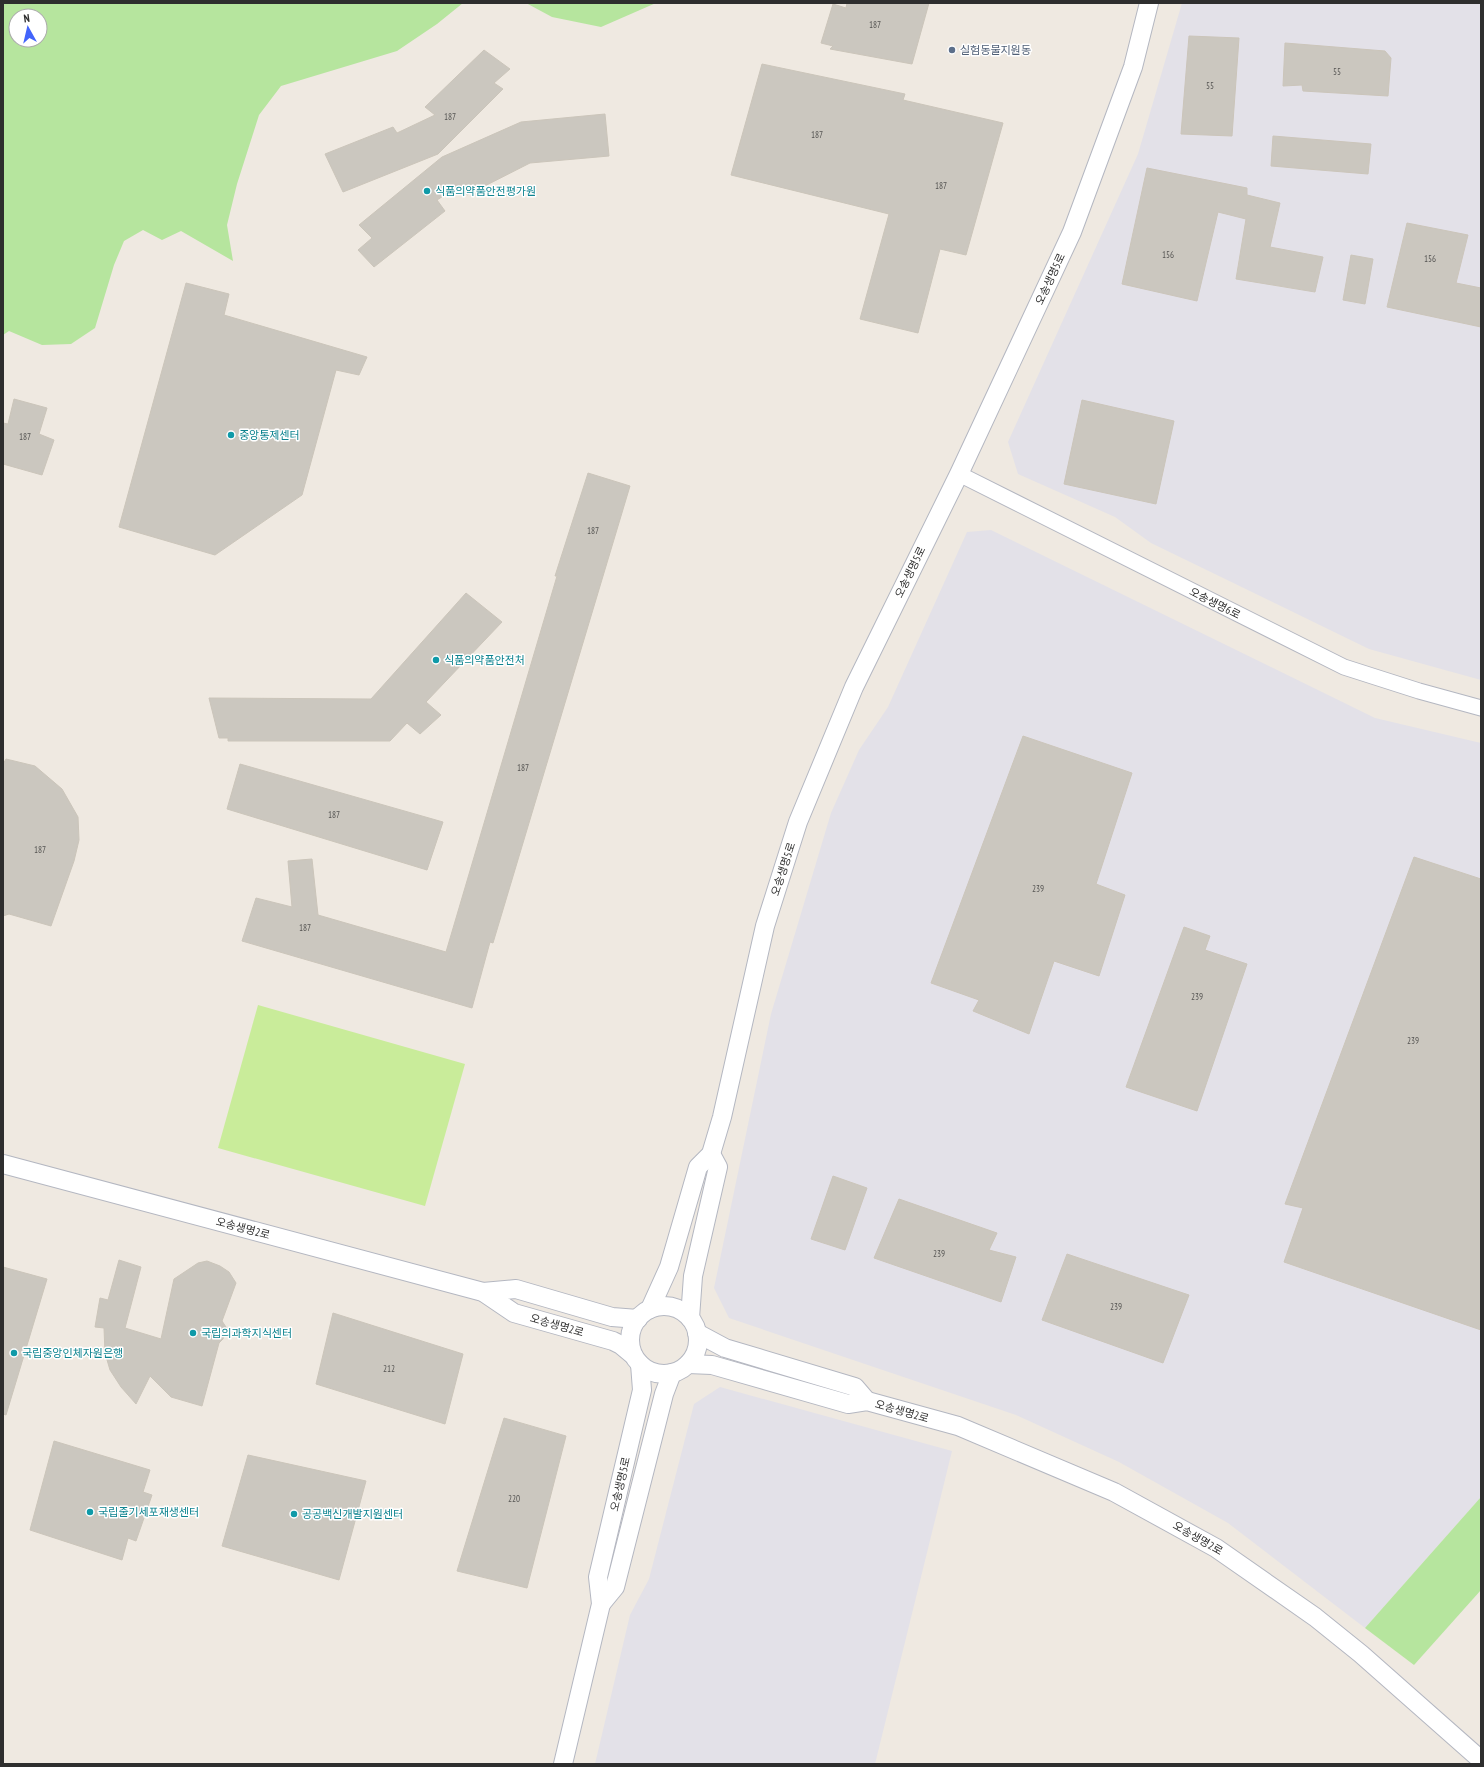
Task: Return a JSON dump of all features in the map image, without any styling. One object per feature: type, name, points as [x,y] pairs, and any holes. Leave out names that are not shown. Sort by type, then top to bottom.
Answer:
[{"type":"street","name":"오송생명5로","points":[[644,1314],[669,1267],[698,1166],[711,1154],[722,1117],[765,926],[798,822],[854,687],[959,474],[1072,232],[1133,67],[1149,3]]},
{"type":"street","name":"오송생명6로","points":[[959,474],[1344,667],[1419,691],[1481,708]]},
{"type":"street","points":[[694,1325],[682,1311],[672,1307],[661,1306],[644,1314],[630,1333],[630,1344],[636,1360],[649,1371],[660,1374],[672,1373],[683,1369],[697,1350],[698,1339],[694,1325],[693,1276],[718,1167],[711,1154]]},
{"type":"street","name":"오송생명2로","points":[[3,1164],[483,1292],[514,1312],[613,1341],[621,1345],[636,1360]]},
{"type":"street","name":"오송생명2로","points":[[483,1292],[516,1289],[612,1317],[644,1314]]},
{"type":"street","name":"오송생명2로","points":[[694,1325],[725,1348],[855,1387],[867,1402]]},
{"type":"street","name":"오송생명5로","points":[[563,1764],[601,1604],[598,1577],[642,1390],[636,1360]]},
{"type":"street","name":"오송생명2로","points":[[688,1364],[712,1365],[848,1404],[867,1402],[958,1426],[1114,1492],[1216,1548],[1315,1617],[1360,1654],[1481,1760]]},
{"type":"street","name":"오송생명5로","points":[[601,1604],[615,1587],[664,1394],[672,1373]]},
{"type":"shaded area","points":[[1182,3],[1481,3],[1481,680],[1369,649],[1151,543],[1115,517],[1018,474],[1008,442],[1138,154]]},
{"type":"shaded area","points":[[991,530],[1375,718],[1481,743],[1481,1497],[1365,1628],[1228,1523],[1119,1462],[1016,1415],[729,1318],[714,1288],[771,1014],[831,813],[859,750],[888,707],[967,532]]},
{"type":"shaded area","points":[[720,1387],[952,1451],[875,1764],[595,1764],[630,1615],[649,1579],[694,1404]]},
{"type":"green space","points":[[3,3],[463,3],[437,24],[397,51],[281,86],[259,115],[237,184],[227,225],[233,261],[181,231],[162,240],[143,230],[124,241],[114,265],[95,328],[71,344],[42,345],[9,331],[3,335]]},
{"type":"green space","points":[[526,3],[656,3],[601,27],[552,17]]},
{"type":"green space","points":[[258,1005],[465,1064],[425,1206],[218,1148]]},
{"type":"green space","points":[[1481,1497],[1481,1590],[1414,1665],[1365,1628]]},
{"type":"building","points":[[847,3],[929,3],[912,64],[830,49],[833,46],[821,43],[833,4],[846,8]]},
{"type":"building","points":[[1189,36],[1239,38],[1232,136],[1181,134]]},
{"type":"building","points":[[1285,43],[1385,51],[1391,58],[1388,96],[1303,91],[1302,85],[1283,86]]},
{"type":"building","name":"식품의약품안전평가원","points":[[484,50],[510,69],[494,83],[503,89],[438,154],[343,192],[325,154],[393,127],[397,133],[435,115],[425,107]]},
{"type":"building","points":[[762,64],[905,94],[903,100],[1003,123],[966,255],[940,249],[918,333],[860,319],[889,214],[731,175]]},
{"type":"building","name":"식품의약품안전평가원","points":[[605,114],[609,156],[530,163],[467,195],[459,186],[437,200],[445,211],[374,267],[358,250],[372,238],[359,225],[442,157],[521,122]]},
{"type":"building","points":[[1273,136],[1371,144],[1368,174],[1271,166]]},
{"type":"building","points":[[1147,168],[1247,188],[1247,195],[1280,203],[1270,247],[1323,257],[1315,292],[1236,279],[1246,219],[1218,212],[1197,301],[1122,284]]},
{"type":"building","points":[[1407,223],[1468,235],[1456,283],[1481,288],[1481,327],[1387,307]]},
{"type":"building","points":[[1351,255],[1373,259],[1365,304],[1343,300]]},
{"type":"building","name":"중앙통제센터","points":[[186,283],[229,294],[224,315],[367,357],[359,375],[336,370],[302,495],[215,555],[119,527]]},
{"type":"building","points":[[14,399],[47,408],[39,434],[54,440],[42,475],[3,464],[3,423],[8,424]]},
{"type":"building","points":[[1082,400],[1174,421],[1156,504],[1064,484]]},
{"type":"building","points":[[588,473],[630,486],[493,943],[490,942],[472,1008],[242,941],[256,898],[292,907],[288,861],[312,859],[318,915],[446,952],[557,576],[555,576]]},
{"type":"building","name":"식품의약품안전처","points":[[466,593],[502,622],[426,702],[441,715],[420,734],[407,723],[390,741],[228,741],[228,738],[219,738],[209,698],[371,699]]},
{"type":"building","points":[[1023,736],[1132,773],[1096,884],[1125,895],[1099,976],[1054,961],[1029,1034],[973,1011],[979,1000],[931,983]]},
{"type":"building","points":[[6,759],[35,766],[62,789],[78,817],[79,840],[74,861],[51,926],[9,914],[3,916],[3,764]]},
{"type":"building","points":[[240,764],[443,822],[427,870],[227,809]]},
{"type":"building","points":[[1414,857],[1481,879],[1481,1330],[1284,1262],[1303,1208],[1285,1204]]},
{"type":"building","points":[[1184,927],[1210,936],[1205,950],[1247,964],[1197,1111],[1126,1087]]},
{"type":"building","points":[[833,1176],[867,1188],[845,1250],[811,1239]]},
{"type":"building","points":[[899,1199],[997,1233],[989,1250],[1016,1257],[1001,1302],[874,1258]]},
{"type":"building","points":[[1067,1254],[1189,1295],[1163,1363],[1042,1320]]},
{"type":"building","name":"국립의과학지식센터","points":[[119,1260],[141,1267],[125,1328],[161,1339],[174,1279],[198,1263],[207,1261],[220,1266],[229,1272],[236,1283],[222,1321],[226,1327],[223,1339],[219,1343],[202,1406],[171,1397],[150,1376],[136,1404],[121,1387],[110,1370],[105,1353],[104,1328],[95,1327],[100,1298],[108,1300]]},
{"type":"building","name":"국립중앙인체자원은행","points":[[3,1267],[47,1279],[6,1415],[3,1414]]},
{"type":"building","points":[[333,1313],[463,1354],[445,1424],[316,1384]]},
{"type":"building","points":[[504,1418],[566,1436],[527,1588],[457,1571]]},
{"type":"building","name":"국립줄기세포재생센터","points":[[54,1441],[150,1470],[143,1492],[152,1495],[136,1541],[128,1538],[122,1560],[30,1530]]},
{"type":"building","name":"공공백신개발지원센터","points":[[248,1455],[366,1481],[339,1580],[222,1546]]},
{"type":"place","name":"실험동물지원동","points":[[952,50]]},
{"type":"place","name":"식품의약품안전평가원","points":[[427,191]]},
{"type":"place","name":"중앙통제센터","points":[[231,435]]},
{"type":"place","name":"식품의약품안전처","points":[[436,660]]},
{"type":"place","name":"국립의과학지식센터","points":[[193,1333]]},
{"type":"place","name":"국립중앙인체자원은행","points":[[14,1353]]},
{"type":"place","name":"국립줄기세포재생센터","points":[[90,1512]]},
{"type":"place","name":"공공백신개발지원센터","points":[[294,1514]]}]
